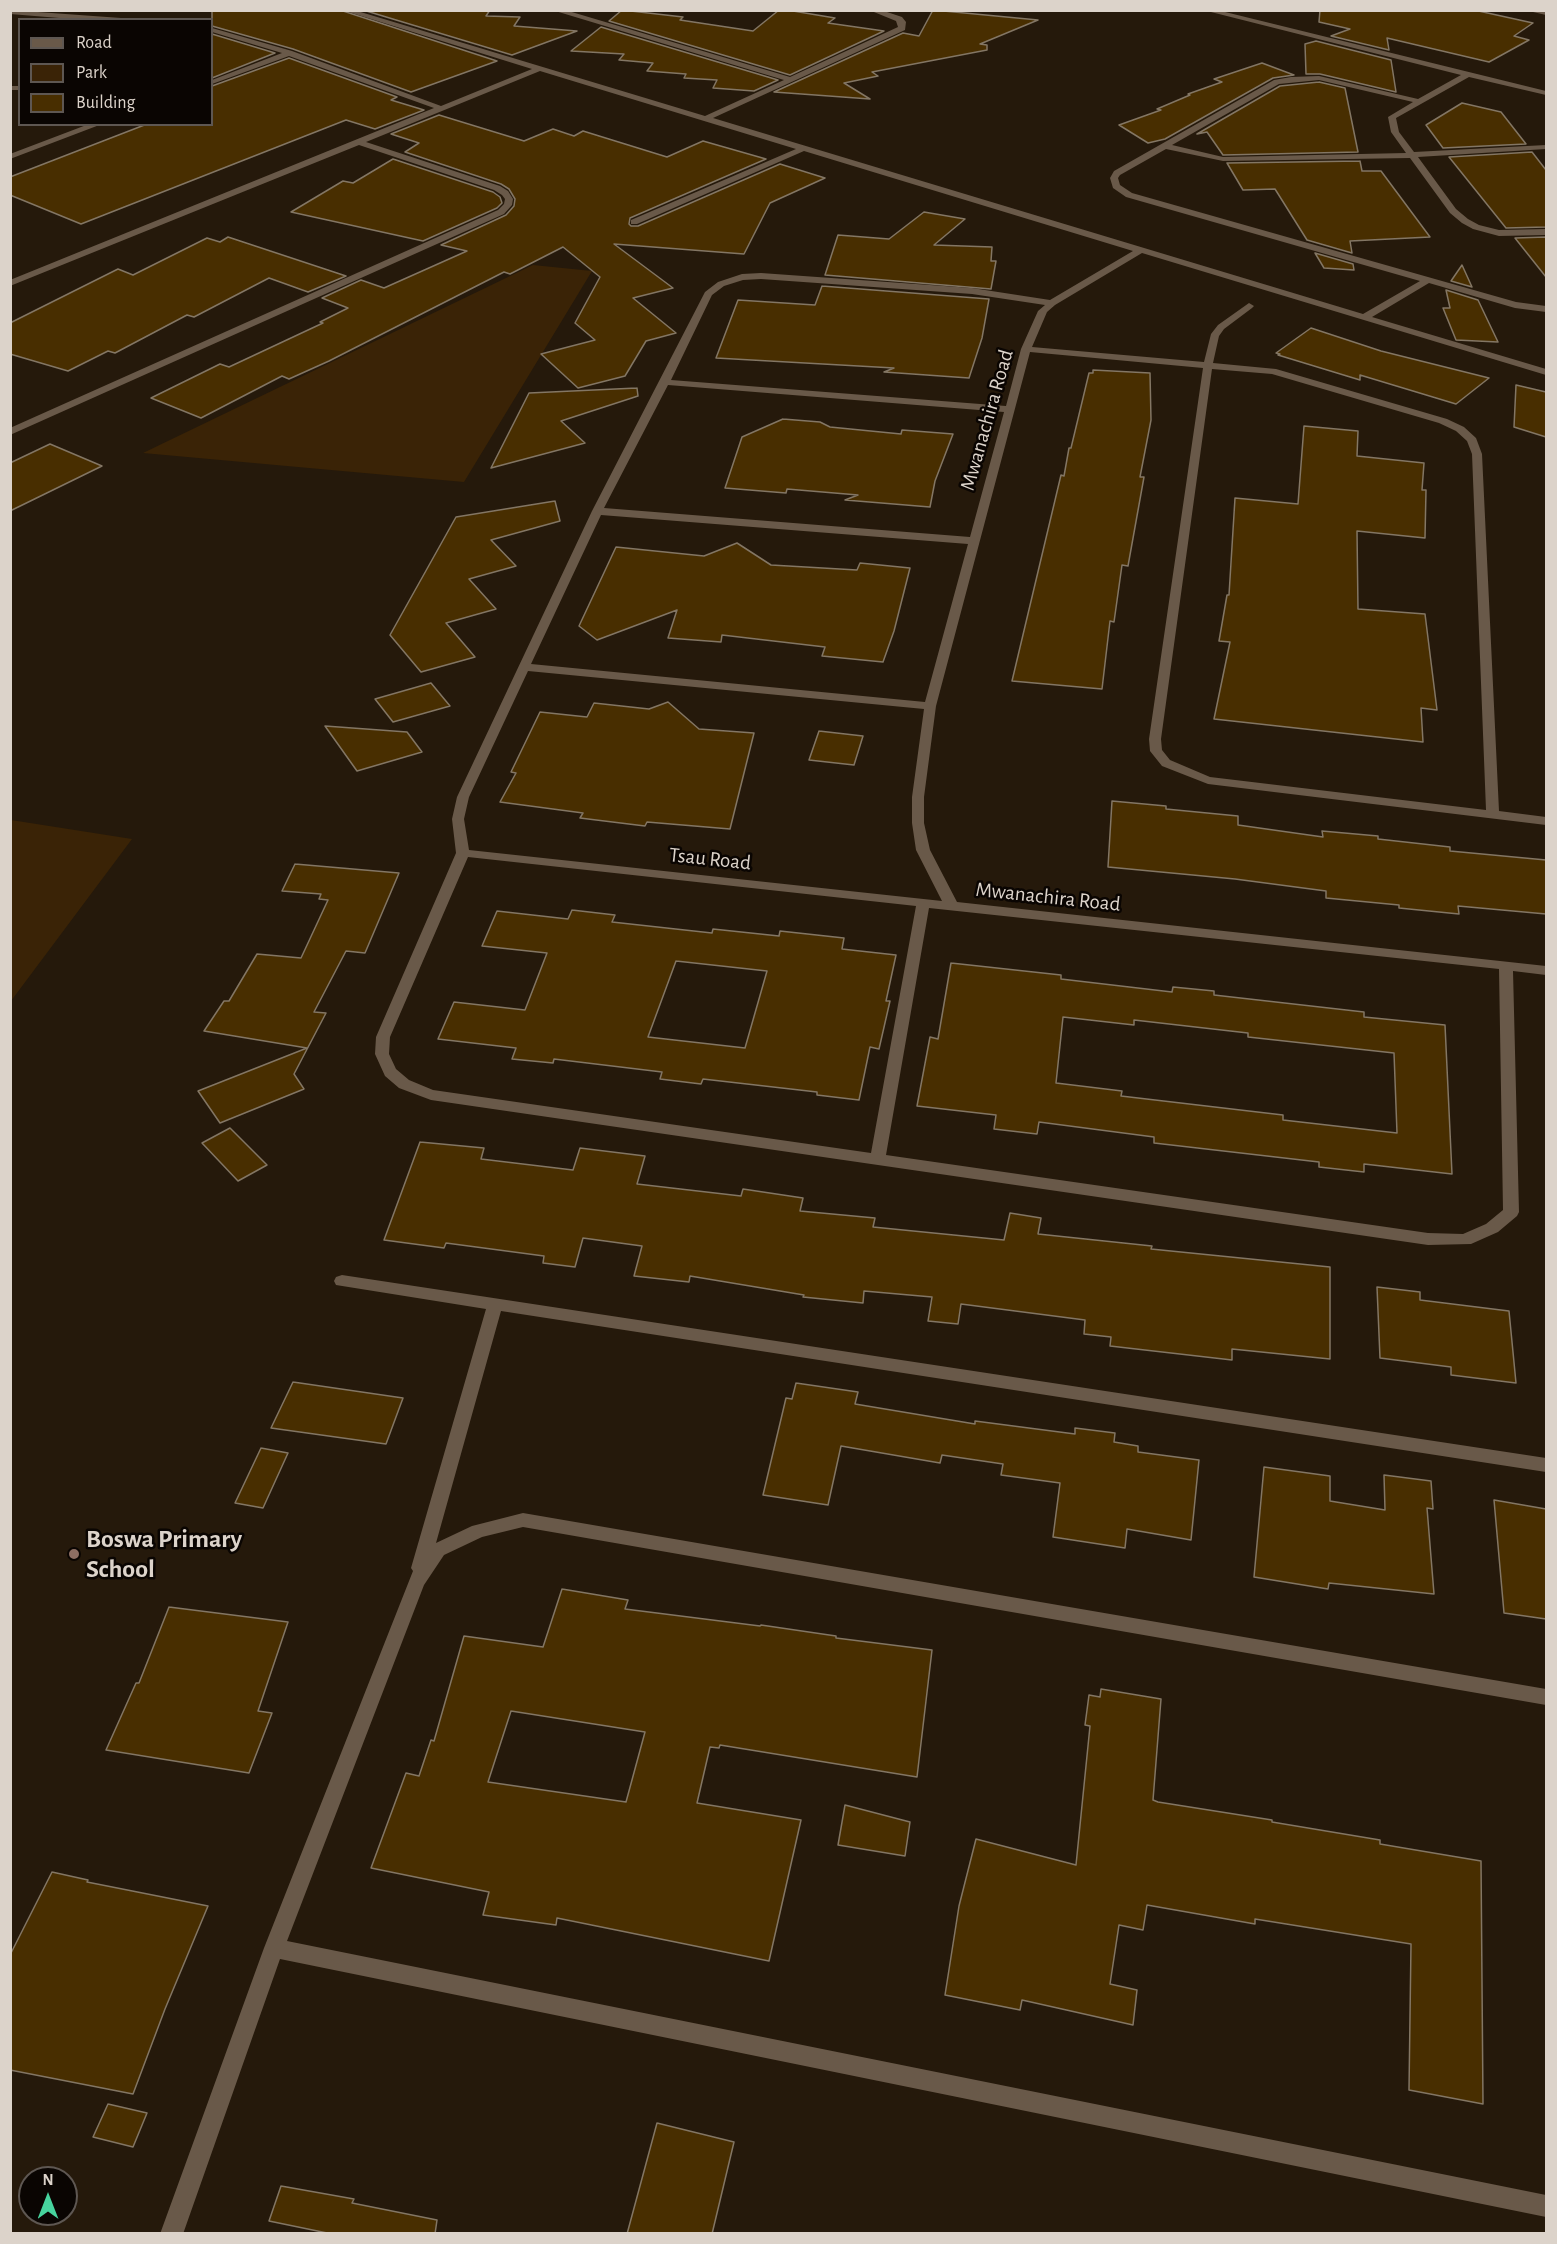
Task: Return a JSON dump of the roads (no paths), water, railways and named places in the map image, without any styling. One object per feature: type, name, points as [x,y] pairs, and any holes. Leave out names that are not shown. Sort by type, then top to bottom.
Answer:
[{"type":"street","points":[[345,10],[1546,372]]},
{"type":"street","points":[[362,16],[375,10]]},
{"type":"street","points":[[555,10],[790,79]]},
{"type":"street","points":[[705,119],[902,28],[902,22],[899,19],[872,10]]},
{"type":"street","points":[[1206,10],[1546,93]]},
{"type":"street","points":[[1232,17],[1243,10]]},
{"type":"street","points":[[1536,10],[1546,13]]},
{"type":"street","points":[[10,12],[93,18]]},
{"type":"street","points":[[213,30],[290,53],[440,108]]},
{"type":"street","points":[[213,82],[290,53]]},
{"type":"street","points":[[10,283],[538,69]]},
{"type":"street","points":[[1468,74],[1392,117],[1395,132],[1453,211],[1465,221],[1476,227],[1499,232],[1546,232]]},
{"type":"street","points":[[1418,102],[1319,78],[1277,82],[1117,173],[1114,178],[1116,186],[1129,195],[1515,305],[1546,309]]},
{"type":"street","points":[[10,157],[93,126]]},
{"type":"street","points":[[10,432],[501,212],[508,205],[509,199],[497,188],[359,142]]},
{"type":"street","points":[[1165,146],[1222,159],[1411,155],[1546,147]]},
{"type":"street","points":[[634,222],[802,149]]},
{"type":"street","name":"Mwanachira Road","points":[[1139,251],[1052,303],[1043,311],[1026,349],[930,706],[918,797],[918,823],[923,850],[952,906],[1546,970]]},
{"type":"street","points":[[1052,303],[972,291],[761,276],[742,277],[721,284],[708,294],[597,511],[463,797],[458,819],[463,853],[383,1037],[382,1054],[390,1072],[404,1084],[431,1095],[1428,1239],[1465,1240],[1492,1228],[1511,1212],[1506,966]]},
{"type":"street","points":[[1365,317],[1428,279]]},
{"type":"street","points":[[1249,306],[1221,327],[1214,336],[1155,739],[1156,752],[1166,763],[1208,780],[1546,821]]},
{"type":"street","points":[[1026,349],[1273,371],[1443,421],[1460,429],[1472,441],[1477,453],[1493,815]]},
{"type":"street","points":[[665,382],[1009,409]]},
{"type":"street","points":[[597,511],[974,541]]},
{"type":"street","points":[[522,667],[930,706]]},
{"type":"street","name":"Tsau Road","points":[[463,853],[952,906]]},
{"type":"street","points":[[878,1160],[923,902]]},
{"type":"street","points":[[342,1281],[1546,1465]]},
{"type":"street","points":[[171,2234],[274,1948],[417,1581],[495,1305]]},
{"type":"street","points":[[417,1581],[438,1550],[478,1531],[522,1520],[1546,1697]]},
{"type":"street","points":[[274,1948],[1546,2206]]},
{"type":"place","name":"Boswa Primary School","points":[[74,1554]]}]
